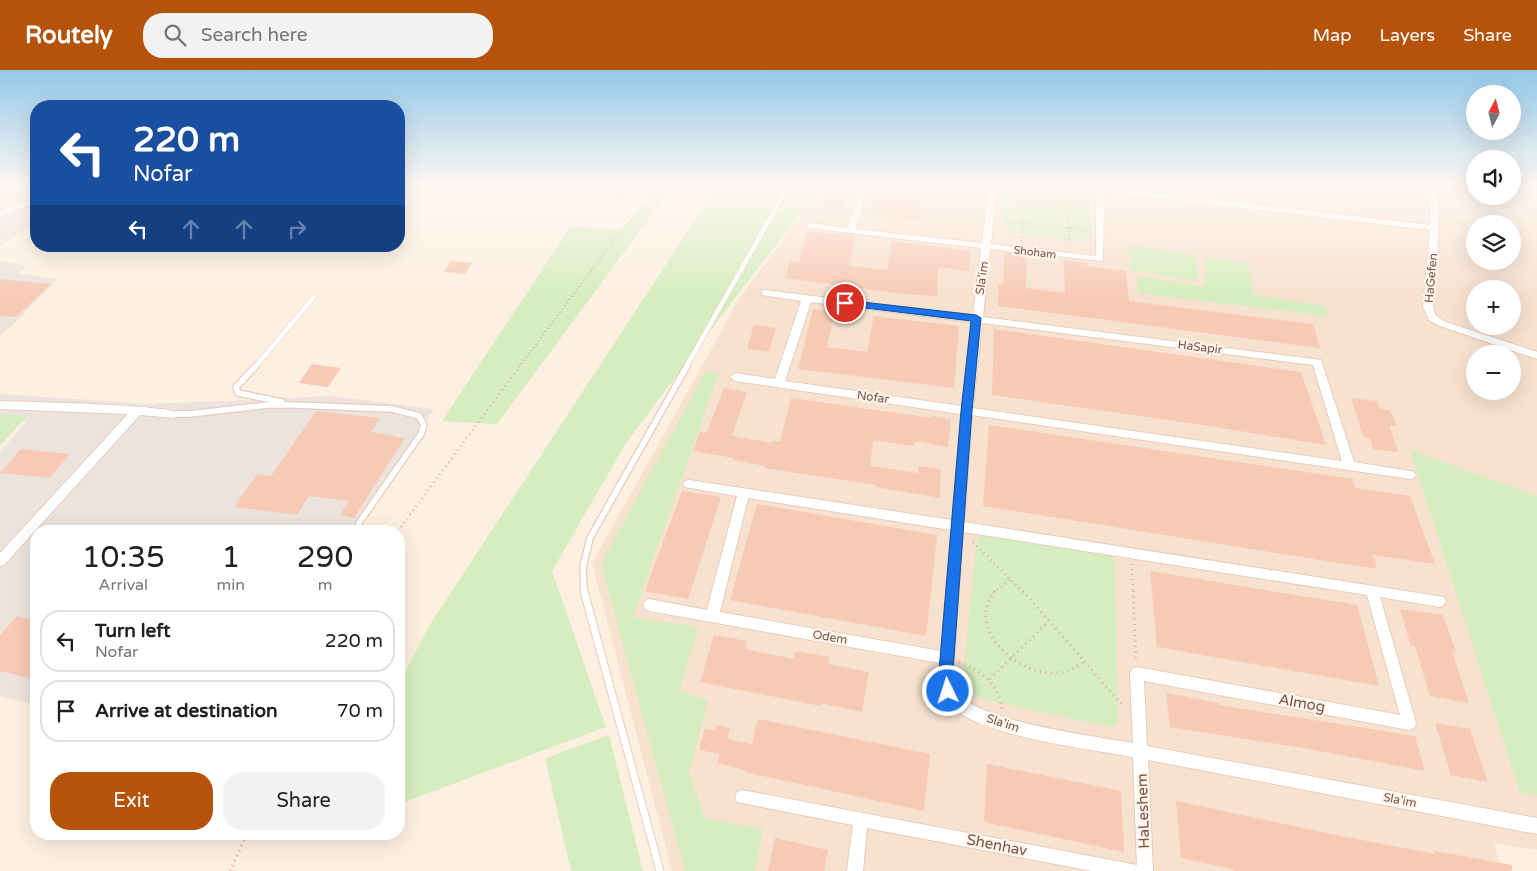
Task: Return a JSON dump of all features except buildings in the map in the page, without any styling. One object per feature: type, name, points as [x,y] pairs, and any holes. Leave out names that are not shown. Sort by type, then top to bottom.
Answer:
[{"type":"street","points":[[851,231],[853,222]]},
{"type":"street","name":"Sla'im","points":[[989,222],[976,318],[946,671],[948,691],[957,703],[972,712],[1001,724],[1022,729],[1537,826]]},
{"type":"street","points":[[1100,222],[1100,231]]},
{"type":"street","points":[[1391,222],[1435,228]]},
{"type":"street","name":"HaGefen","points":[[1435,222],[1428,300],[1429,313],[1432,318],[1460,330],[1537,356]]},
{"type":"street","name":"Shoham","points":[[810,226],[1100,259],[1100,231]]},
{"type":"street","points":[[765,293],[976,318]]},
{"type":"street","points":[[779,384],[807,298]]},
{"type":"street","name":"HaSapir","points":[[976,318],[1317,362],[1349,466]]},
{"type":"street","name":"Nofar","points":[[735,377],[967,411]]},
{"type":"street","points":[[0,405],[138,410],[174,414]]},
{"type":"street","points":[[33,525],[138,410]]},
{"type":"street","points":[[967,411],[1410,475]]},
{"type":"street","points":[[689,484],[1132,555],[1440,601]]},
{"type":"street","points":[[712,616],[744,492]]},
{"type":"street","points":[[0,561],[30,528]]},
{"type":"street","name":"Almog","points":[[1137,673],[1409,723],[1372,591]]},
{"type":"street","name":"Odem","points":[[649,605],[947,658]]},
{"type":"street","points":[[1137,673],[1141,752]]},
{"type":"street","name":"HaLeshem","points":[[1141,752],[1145,871]]},
{"type":"street","name":"Shenhav","points":[[742,797],[1133,871]]},
{"type":"street","points":[[855,871],[861,819]]},
{"type":"lane","points":[[660,871],[585,596],[582,562],[590,538],[767,222]]},
{"type":"lane","points":[[294,405],[238,393],[236,387],[274,347],[314,297]]},
{"type":"lane","points":[[174,414],[190,414],[268,405],[294,405],[392,409],[419,416],[424,425],[421,434],[359,523]]},
{"type":"path","points":[[402,525],[628,222]]},
{"type":"path","points":[[1021,250],[1023,222]]},
{"type":"path","points":[[1026,222],[1100,231]]},
{"type":"path","points":[[1069,222],[1069,256]]},
{"type":"path","points":[[958,527],[1012,579],[1140,726]]},
{"type":"path","points":[[1132,555],[1137,673]]},
{"type":"path","points":[[1012,579],[998,587],[987,605],[985,616],[988,628],[995,641],[1011,658],[1039,672],[1058,674],[1072,670],[1084,662]]},
{"type":"path","points":[[990,679],[1049,621]]},
{"type":"path","points":[[947,658],[969,666],[996,685],[1002,701],[1001,724]]},
{"type":"path","points":[[230,871],[244,840]]},
{"type":"shaded area","points":[[0,222],[30,222],[30,226],[0,246]]},
{"type":"shaded area","points":[[797,222],[1466,222],[1466,270],[1521,270],[1521,222],[1537,222],[1537,850],[1494,843],[1502,871],[672,871],[592,563],[742,294]]},
{"type":"shaded area","points":[[0,260],[26,266],[18,273],[57,279],[16,322],[0,335]]},
{"type":"shaded area","points":[[0,394],[151,404],[333,396],[434,409],[359,525],[30,525],[30,704],[0,696],[0,452],[27,421],[0,417]]},
{"type":"green space","points":[[628,222],[646,222],[497,424],[442,421],[571,226],[622,230]]},
{"type":"green space","points":[[694,222],[794,222],[626,443],[552,571],[606,727],[405,802],[405,672],[429,626]]},
{"type":"green space","points":[[1004,222],[1092,222],[1092,236],[1080,241],[1007,232]]},
{"type":"green space","points":[[1130,245],[1196,255],[1198,281],[1130,270]]},
{"type":"green space","points":[[1205,257],[1248,263],[1254,295],[1326,306],[1328,316],[1138,293],[1137,276],[1205,287]]},
{"type":"green space","points":[[706,371],[719,373],[633,617],[699,627],[679,691],[708,701],[689,773],[705,818],[763,829],[755,871],[685,871],[601,564]]},
{"type":"green space","points":[[0,414],[27,416],[0,446]]},
{"type":"green space","points":[[1410,450],[1537,496],[1537,796],[1520,793]]},
{"type":"green space","points":[[979,536],[1114,555],[1118,720],[1116,725],[1109,727],[982,699],[967,688],[963,677],[976,547]]},
{"type":"green space","points":[[609,735],[643,871],[571,871],[545,758]]},
{"type":"route","points":[[845,303],[976,318],[946,671],[948,691]]}]
